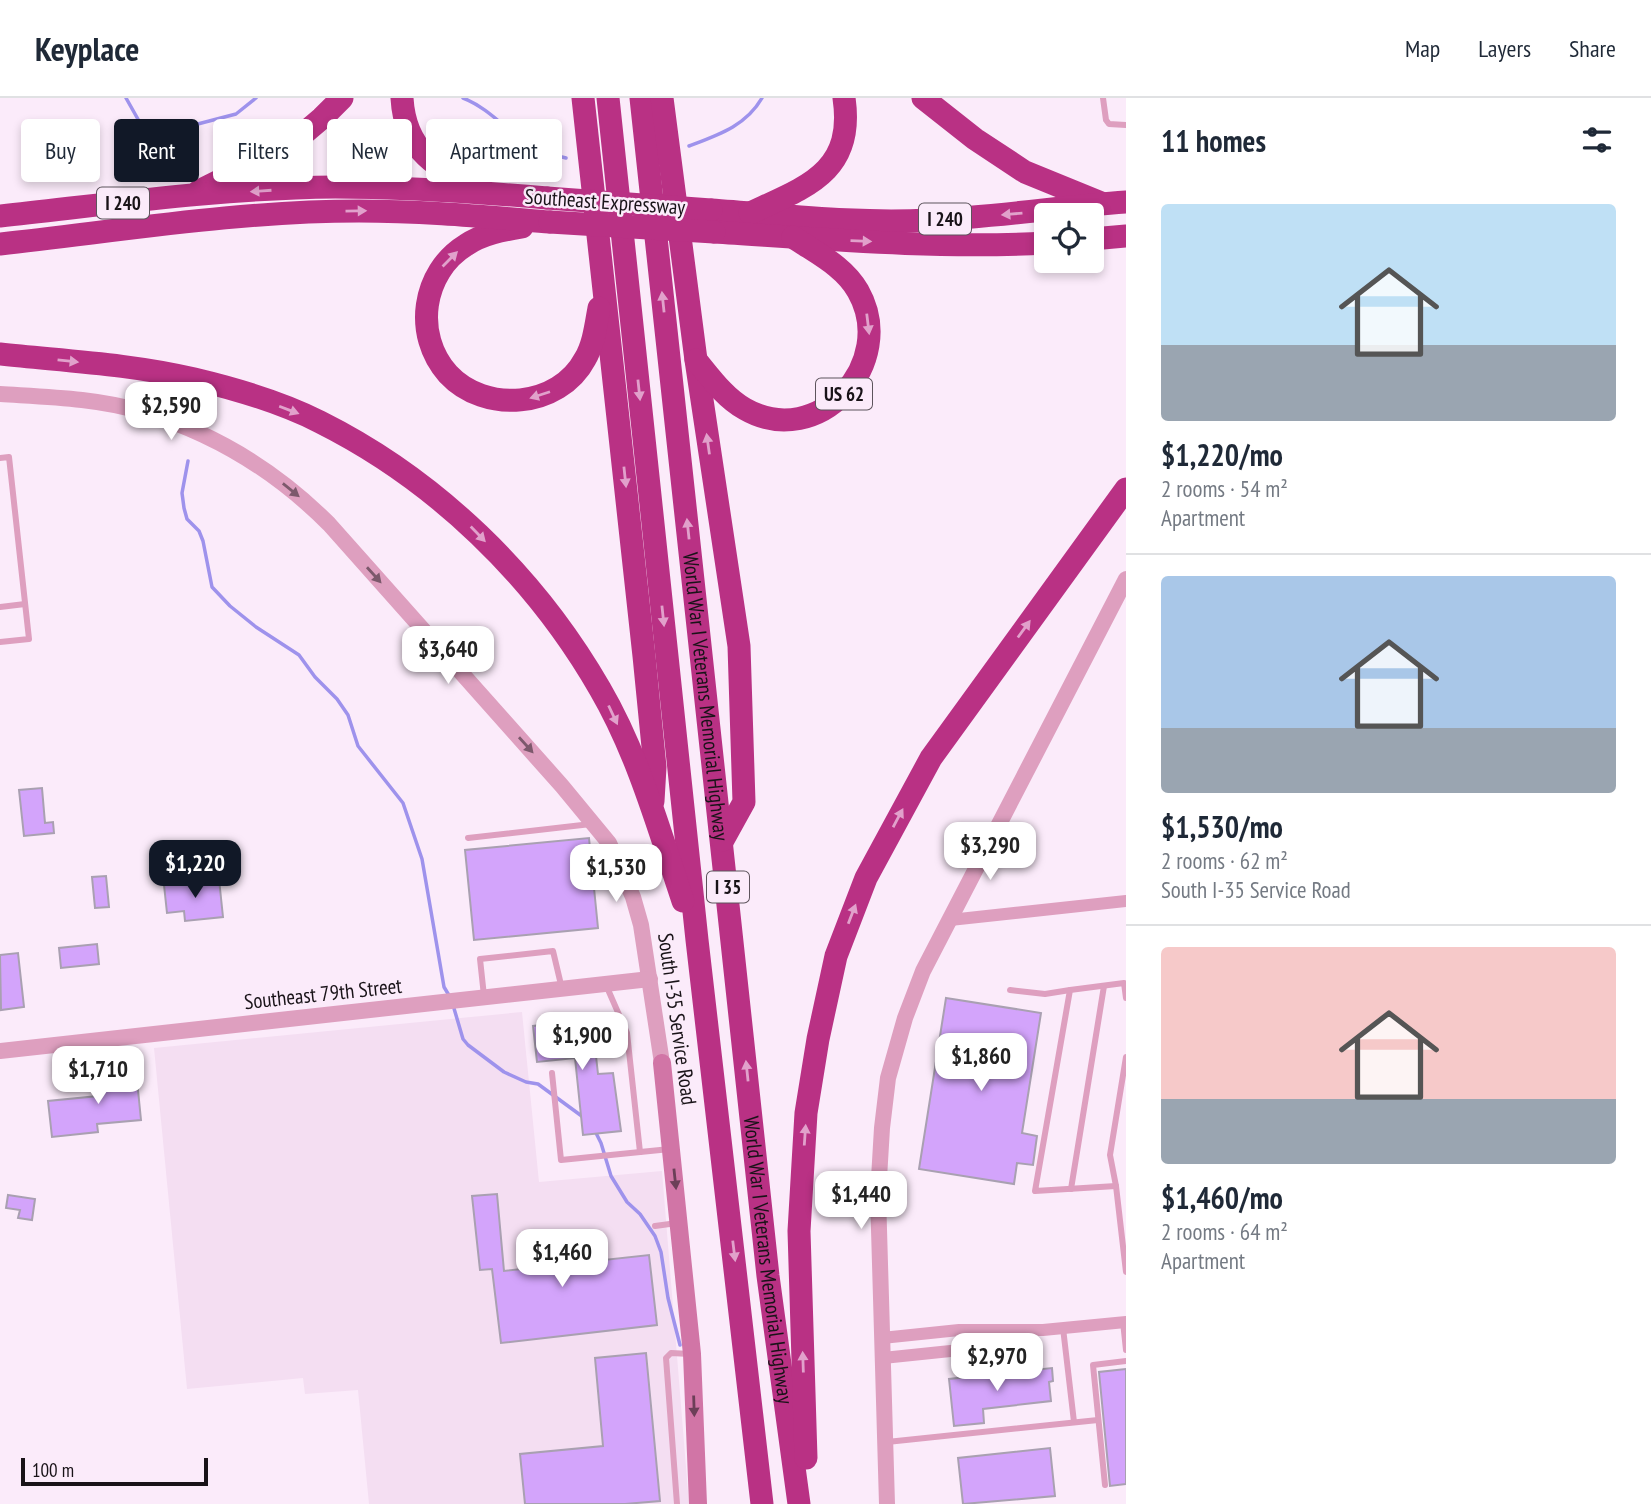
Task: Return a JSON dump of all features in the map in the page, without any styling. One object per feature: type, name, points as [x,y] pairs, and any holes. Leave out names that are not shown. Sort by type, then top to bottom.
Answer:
[{"type":"highway","points":[[187,196],[289,146],[342,98]]},
{"type":"highway","points":[[402,98],[407,125],[420,150],[430,161],[451,175],[500,194]]},
{"type":"highway","name":"World War I Veterans Memorial Highway","points":[[608,98],[697,940],[762,1504]]},
{"type":"highway","name":"World War I Veterans Memorial Highway","points":[[641,98],[767,1262],[799,1504]]},
{"type":"highway","points":[[662,98],[696,360],[739,646],[744,802],[723,840]]},
{"type":"highway","points":[[665,123],[674,98]]},
{"type":"highway","points":[[750,213],[800,190],[815,181],[827,169],[836,156],[844,135],[844,98]]},
{"type":"highway","points":[[923,98],[975,139],[1025,172],[1115,203]]},
{"type":"highway","points":[[583,100],[655,767],[652,810]]},
{"type":"highway","name":"Southeast Expressway","points":[[0,216],[187,196],[334,187],[547,198],[712,221],[793,237],[954,244],[1034,243]]},
{"type":"highway","name":"Southeast Expressway","points":[[0,244],[239,217],[358,211],[420,212],[550,222],[712,221],[750,213],[867,221],[928,220],[1115,203]]},
{"type":"highway","points":[[550,222],[506,229],[480,237],[466,244],[444,264],[431,288],[426,315],[432,347],[448,374],[472,392],[499,400],[530,399],[556,389],[576,372],[585,360],[595,330],[603,287]]},
{"type":"highway","points":[[1104,238],[1126,236]]},
{"type":"highway","name":"US 62","points":[[696,360],[731,400],[745,410],[774,418],[804,416],[819,411],[846,392],[857,378],[868,348],[869,332],[864,304],[857,290],[836,266],[793,237]]},
{"type":"highway","points":[[0,354],[149,370],[254,396],[319,421],[393,465],[458,514],[521,578],[564,632],[601,690],[636,765],[697,940]]},
{"type":"highway","points":[[808,1504],[799,1231],[806,1113],[818,1039],[836,956],[866,878],[931,758],[1126,489]]},
{"type":"main road","name":"South I-35 Service Road","points":[[662,1063],[692,1354],[698,1504]]},
{"type":"street","name":"South I-35 Service Road","points":[[0,394],[93,401],[131,409],[215,439],[267,471],[308,503],[329,524],[609,843],[633,897],[641,925],[662,1063]]},
{"type":"street","points":[[887,1504],[878,1195],[888,1078],[905,1018],[923,971],[1126,579]]},
{"type":"street","points":[[950,920],[1126,901]]},
{"type":"street","name":"Southeast 79th Street","points":[[0,1051],[650,979]]},
{"type":"street","points":[[883,1338],[959,1329],[1043,1330],[1124,1322]]},
{"type":"street","points":[[883,1358],[960,1350],[1043,1330]]},
{"type":"lane","points":[[1103,98],[1109,124],[1126,125]]},
{"type":"lane","points":[[0,458],[9,457],[29,639],[0,642]]},
{"type":"lane","points":[[0,607],[25,604]]},
{"type":"lane","points":[[468,838],[594,823]]},
{"type":"lane","points":[[484,998],[480,959],[553,951],[562,989]]},
{"type":"lane","points":[[1010,990],[1045,995],[1124,983],[1126,998]]},
{"type":"lane","points":[[606,985],[627,1033],[640,1152]]},
{"type":"lane","points":[[1071,1189],[1104,986]]},
{"type":"lane","points":[[1070,990],[1035,1191],[1116,1186]]},
{"type":"lane","points":[[1126,1057],[1110,1155],[1126,1272]]},
{"type":"lane","points":[[552,1073],[561,1160],[672,1149]]},
{"type":"lane","points":[[655,1226],[680,1223]]},
{"type":"lane","points":[[1124,1322],[1126,1350]]},
{"type":"lane","points":[[1063,1328],[1074,1422]]},
{"type":"lane","points":[[677,1504],[666,1358],[671,1353],[692,1354]]},
{"type":"lane","points":[[1105,1485],[1093,1365],[1126,1361]]},
{"type":"lane","points":[[885,1443],[1098,1420]]},
{"type":"shaded area","points":[[522,1012],[539,1182],[662,1171],[689,1504],[369,1504],[358,1390],[305,1394],[303,1378],[187,1389],[154,1048]]},
{"type":"building","points":[[42,788],[45,823],[53,822],[54,833],[24,836],[19,790]]},
{"type":"building","points":[[589,838],[598,928],[474,940],[465,850]]},
{"type":"building","points":[[106,876],[109,907],[95,908],[92,877]]},
{"type":"building","points":[[219,879],[223,917],[185,921],[184,911],[167,913],[164,885]]},
{"type":"building","points":[[97,944],[99,964],[61,968],[59,948]]},
{"type":"building","points":[[18,953],[24,1007],[1,1010],[0,955]]},
{"type":"building","points":[[946,998],[1041,1013],[1022,1133],[1037,1136],[1033,1165],[1017,1163],[1014,1184],[919,1169]]},
{"type":"building","points":[[592,1020],[598,1074],[613,1073],[621,1131],[583,1135],[575,1058],[537,1062],[533,1026]]},
{"type":"building","points":[[136,1070],[141,1120],[97,1124],[98,1132],[52,1137],[48,1101],[98,1096],[96,1075]]},
{"type":"building","points":[[497,1194],[504,1271],[649,1255],[657,1325],[501,1343],[492,1269],[480,1270],[472,1196]]},
{"type":"building","points":[[8,1195],[35,1199],[32,1220],[18,1218],[20,1210],[6,1208]]},
{"type":"building","points":[[646,1353],[660,1501],[625,1504],[525,1504],[520,1454],[603,1446],[595,1358]]},
{"type":"building","points":[[1052,1368],[1053,1381],[1049,1382],[1051,1401],[983,1409],[984,1423],[954,1426],[949,1379]]},
{"type":"building","points":[[1126,1369],[1126,1484],[1110,1486],[1099,1372]]},
{"type":"building","points":[[1050,1448],[1055,1496],[963,1504],[958,1458]]},
{"type":"waterway","points":[[126,98],[148,137],[236,114],[256,98]]},
{"type":"waterway","points":[[463,98],[490,114],[534,148],[566,158]]},
{"type":"waterway","points":[[689,146],[740,123],[762,98]]},
{"type":"waterway","points":[[188,461],[182,493],[184,508],[187,519],[199,531],[203,541],[212,587],[256,627],[299,655],[315,677],[337,699],[348,715],[358,746],[403,803],[422,859],[444,987],[450,997]]},
{"type":"waterway","points":[[453,1005],[463,1039],[468,1045],[504,1072],[526,1082],[538,1084],[583,1117]]},
{"type":"waterway","points":[[595,1131],[611,1176],[627,1202],[640,1214],[655,1236],[661,1252],[668,1298],[680,1345]]}]
